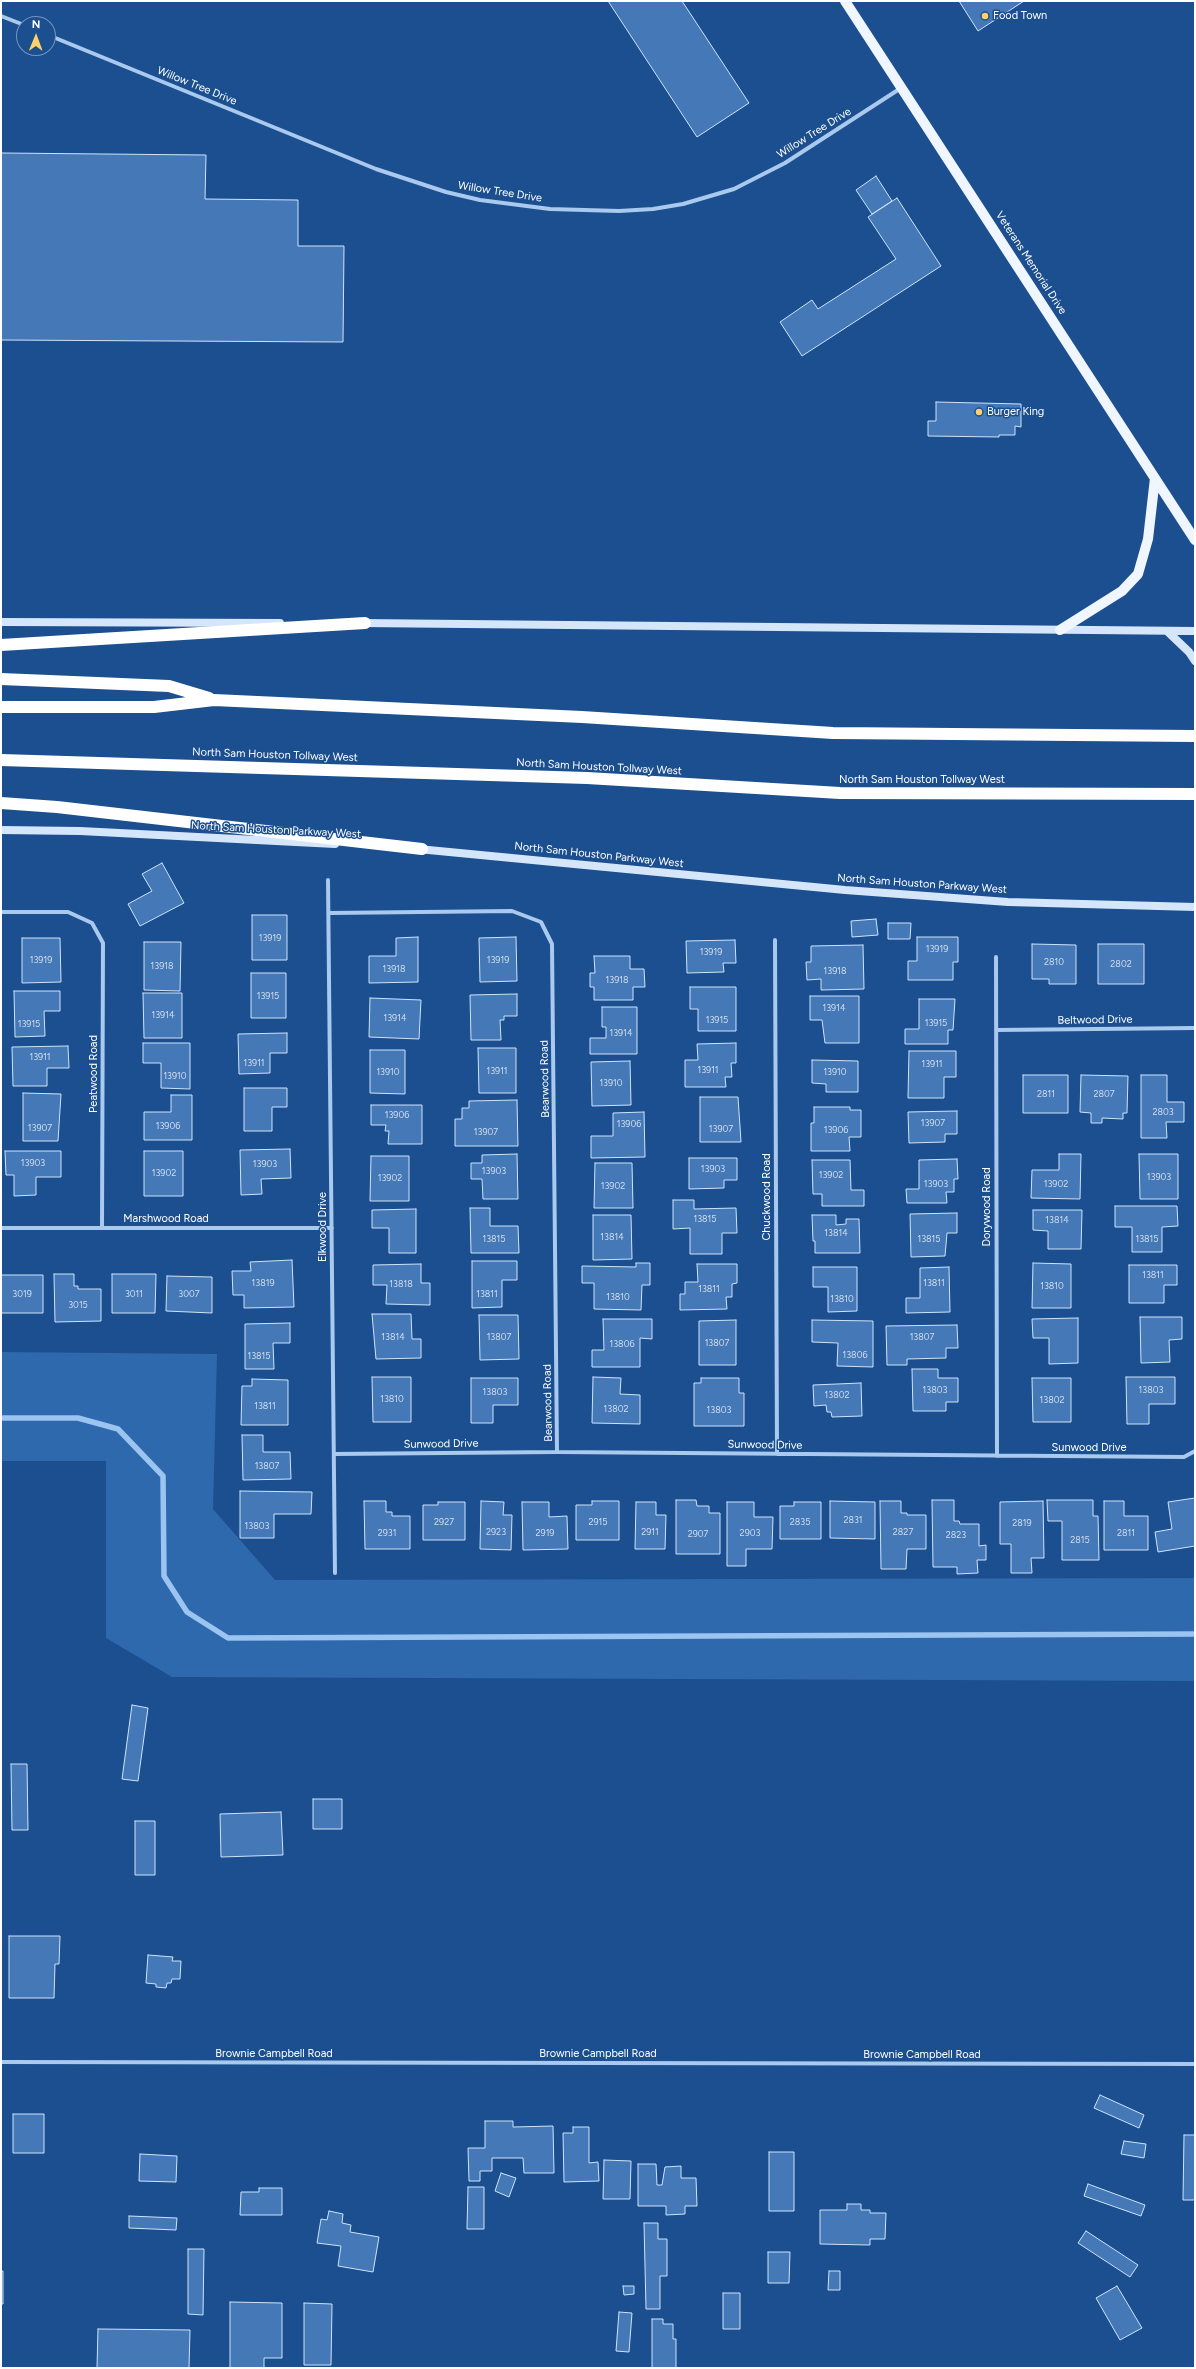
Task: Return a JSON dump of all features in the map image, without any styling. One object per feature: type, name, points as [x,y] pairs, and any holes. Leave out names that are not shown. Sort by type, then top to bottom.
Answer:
[{"type":"highway","points":[[1,645],[365,623]]},
{"type":"highway","points":[[1,679],[169,686],[214,700]]},
{"type":"highway","points":[[1,707],[154,707],[214,700],[582,717],[833,734],[1190,736]]},
{"type":"highway","name":"North Sam Houston Tollway West","points":[[1,760],[588,778],[840,793],[1195,794]]},
{"type":"highway","points":[[1,803],[57,807],[422,849]]},
{"type":"main road","name":"Veterans Memorial Drive","points":[[844,1],[1084,366],[1195,540]]},
{"type":"main road","points":[[1060,630],[1122,591],[1138,574],[1148,539],[1155,478]]},
{"type":"main road","points":[[1,622],[365,623],[1195,631]]},
{"type":"main road","points":[[1167,631],[1189,652],[1195,661]]},
{"type":"main road","name":"North Sam Houston Parkway West","points":[[1,830],[80,831],[422,849],[860,891],[1008,902],[1195,907]]},
{"type":"street","points":[[1,16],[16,22]]},
{"type":"street","name":"Willow Tree Drive","points":[[56,38],[376,169],[466,197],[550,209],[619,211],[652,209],[683,204],[734,189],[785,163],[901,88]]},
{"type":"street","name":"Elkwood Drive","points":[[328,880],[335,1573]]},
{"type":"street","name":"Bearwood Road","points":[[329,913],[512,911],[541,922],[552,944],[557,1452]]},
{"type":"street","name":"Peatwood Road","points":[[1,912],[68,912],[92,923],[103,942],[102,1228]]},
{"type":"street","name":"Chuckwood Road","points":[[775,940],[777,1454]]},
{"type":"street","name":"Dorywood Road","points":[[996,957],[996,1456]]},
{"type":"street","name":"Beltwood Drive","points":[[996,1030],[1195,1028]]},
{"type":"street","name":"Marshwood Road","points":[[1,1228],[332,1228]]},
{"type":"street","name":"Sunwood Drive","points":[[334,1454],[557,1452],[1184,1457],[1195,1451]]},
{"type":"street","name":"Brownie Campbell Road","points":[[1,2062],[1195,2064]]},
{"type":"shaded area","points":[[1,1352],[217,1354],[213,1509],[275,1580],[1195,1578],[1195,1681],[172,1677],[106,1638],[106,1461],[1,1461]]},
{"type":"building","points":[[608,1],[682,1],[749,103],[697,137]]},
{"type":"building","name":"Food Town","points":[[959,1],[1024,1],[978,31]]},
{"type":"building","points":[[1,153],[206,155],[205,199],[298,200],[298,246],[344,246],[343,342],[1,340]]},
{"type":"building","points":[[876,176],[892,201],[872,214],[856,190]]},
{"type":"building","points":[[897,198],[941,266],[802,356],[780,322],[812,300],[818,309],[896,259],[868,217]]},
{"type":"building","name":"Burger King","points":[[936,402],[1021,404],[1021,427],[1015,426],[1015,435],[999,435],[999,437],[928,436],[928,421],[936,421]]},
{"type":"building","points":[[162,863],[184,903],[140,926],[128,904],[152,891],[142,874]]},
{"type":"building","points":[[252,915],[287,915],[287,960],[252,960]]},
{"type":"building","points":[[876,919],[878,935],[852,937],[851,921]]},
{"type":"building","points":[[888,923],[911,923],[910,939],[888,939]]},
{"type":"building","points":[[418,937],[418,982],[369,983],[369,956],[396,956],[396,938]]},
{"type":"building","points":[[516,937],[517,981],[480,982],[479,938]]},
{"type":"building","points":[[917,937],[958,937],[958,962],[953,962],[953,980],[908,980],[908,961],[917,961]]},
{"type":"building","points":[[22,938],[60,938],[61,982],[22,983]]},
{"type":"building","points":[[735,940],[736,963],[723,963],[724,972],[687,973],[686,941]]},
{"type":"building","points":[[144,942],[181,942],[180,991],[144,990]]},
{"type":"building","points":[[1032,944],[1076,945],[1076,984],[1049,984],[1049,979],[1032,979]]},
{"type":"building","points":[[1098,944],[1144,944],[1144,984],[1098,984]]},
{"type":"building","points":[[863,945],[864,989],[821,990],[821,979],[807,980],[806,962],[811,962],[811,946]]},
{"type":"building","points":[[594,956],[630,956],[630,969],[644,969],[645,987],[633,987],[633,1000],[594,1000],[594,987],[590,987],[590,973],[595,973]]},
{"type":"building","points":[[251,973],[286,973],[286,1018],[251,1018]]},
{"type":"building","points":[[690,987],[736,987],[736,1031],[698,1031],[698,1009],[690,1009]]},
{"type":"building","points":[[14,991],[60,991],[60,1011],[44,1011],[45,1036],[15,1037]]},
{"type":"building","points":[[143,993],[182,993],[182,1038],[144,1038]]},
{"type":"building","points":[[517,994],[517,1016],[504,1016],[504,1020],[500,1020],[501,1040],[471,1040],[470,995]]},
{"type":"building","points":[[810,996],[859,996],[859,1043],[825,1043],[822,1020],[810,1020]]},
{"type":"building","points":[[370,998],[421,1000],[419,1039],[369,1037]]},
{"type":"building","points":[[919,999],[955,999],[953,1030],[948,1030],[948,1044],[905,1044],[905,1029],[919,1029]]},
{"type":"building","points":[[602,1007],[637,1007],[637,1054],[590,1054],[590,1038],[606,1038],[606,1027],[602,1027]]},
{"type":"building","points":[[287,1033],[287,1053],[270,1053],[270,1073],[239,1074],[238,1034]]},
{"type":"building","points":[[143,1043],[190,1043],[190,1089],[161,1088],[161,1063],[143,1063]]},
{"type":"building","points":[[736,1043],[736,1063],[731,1063],[732,1077],[725,1077],[726,1087],[685,1087],[685,1060],[698,1060],[697,1044]]},
{"type":"building","points":[[68,1046],[69,1068],[47,1068],[47,1086],[13,1086],[12,1047]]},
{"type":"building","points":[[478,1048],[516,1048],[516,1093],[479,1093]]},
{"type":"building","points":[[370,1050],[405,1050],[405,1094],[370,1093]]},
{"type":"building","points":[[909,1051],[956,1051],[956,1077],[944,1077],[944,1098],[908,1098]]},
{"type":"building","points":[[812,1060],[858,1061],[858,1092],[826,1092],[826,1084],[812,1083]]},
{"type":"building","points":[[630,1061],[631,1105],[592,1106],[591,1062]]},
{"type":"building","points":[[1023,1075],[1068,1075],[1068,1113],[1023,1113]]},
{"type":"building","points":[[1081,1075],[1128,1076],[1127,1113],[1123,1113],[1123,1119],[1102,1118],[1102,1123],[1091,1123],[1091,1113],[1080,1112]]},
{"type":"building","points":[[1141,1075],[1167,1075],[1167,1102],[1184,1102],[1184,1122],[1166,1122],[1167,1138],[1141,1138]]},
{"type":"building","points":[[244,1088],[287,1088],[287,1107],[272,1107],[272,1131],[244,1131]]},
{"type":"building","points":[[23,1093],[61,1094],[58,1141],[23,1141]]},
{"type":"building","points":[[171,1095],[192,1095],[192,1140],[144,1140],[144,1112],[171,1112]]},
{"type":"building","points":[[700,1097],[738,1097],[741,1142],[700,1142]]},
{"type":"building","points":[[517,1100],[518,1146],[455,1146],[455,1119],[462,1119],[462,1108],[469,1108],[469,1101]]},
{"type":"building","points":[[371,1105],[422,1105],[422,1144],[388,1144],[389,1131],[385,1131],[386,1125],[371,1125]]},
{"type":"building","points":[[814,1107],[850,1107],[850,1110],[861,1110],[861,1137],[849,1137],[850,1151],[811,1151],[811,1123],[814,1123]]},
{"type":"building","points":[[957,1111],[957,1134],[945,1134],[945,1142],[909,1143],[908,1112]]},
{"type":"building","points":[[644,1112],[645,1157],[591,1158],[591,1136],[613,1136],[613,1113]]},
{"type":"building","points":[[290,1149],[291,1178],[261,1179],[262,1194],[241,1195],[240,1150]]},
{"type":"building","points":[[5,1151],[61,1151],[61,1177],[36,1177],[36,1195],[14,1196],[14,1175],[6,1175]]},
{"type":"building","points":[[144,1151],[183,1151],[183,1196],[144,1196]]},
{"type":"building","points":[[517,1154],[518,1199],[483,1199],[482,1179],[471,1179],[471,1163],[482,1163],[482,1155]]},
{"type":"building","points":[[1059,1154],[1081,1154],[1080,1199],[1031,1198],[1032,1170],[1059,1170]]},
{"type":"building","points":[[1139,1154],[1178,1154],[1178,1199],[1140,1199]]},
{"type":"building","points":[[371,1156],[409,1156],[409,1201],[370,1201]]},
{"type":"building","points":[[689,1158],[737,1158],[737,1180],[724,1180],[724,1188],[689,1189]]},
{"type":"building","points":[[957,1159],[958,1179],[954,1179],[954,1192],[946,1192],[947,1203],[907,1203],[906,1189],[919,1189],[919,1160]]},
{"type":"building","points":[[812,1160],[850,1160],[851,1190],[864,1190],[864,1206],[822,1206],[822,1194],[813,1194]]},
{"type":"building","points":[[595,1163],[632,1163],[633,1208],[594,1208]]},
{"type":"building","points":[[673,1200],[694,1200],[694,1209],[736,1208],[737,1233],[722,1233],[722,1254],[690,1254],[690,1228],[673,1229]]},
{"type":"building","points":[[1115,1206],[1177,1206],[1178,1226],[1162,1227],[1162,1252],[1132,1252],[1132,1227],[1115,1227]]},
{"type":"building","points":[[470,1208],[490,1208],[490,1226],[518,1226],[519,1253],[471,1253]]},
{"type":"building","points":[[416,1209],[416,1253],[389,1253],[389,1228],[372,1228],[372,1210]]},
{"type":"building","points":[[1033,1210],[1082,1210],[1081,1249],[1048,1249],[1048,1231],[1033,1230]]},
{"type":"building","points":[[957,1213],[957,1233],[947,1233],[945,1256],[911,1257],[910,1214]]},
{"type":"building","points":[[593,1215],[631,1215],[632,1259],[593,1260]]},
{"type":"building","points":[[812,1215],[836,1215],[836,1225],[846,1224],[846,1219],[859,1219],[860,1253],[815,1253]]},
{"type":"building","points":[[292,1260],[294,1307],[244,1308],[244,1295],[233,1295],[232,1271],[251,1271],[250,1262]]},
{"type":"building","points":[[472,1261],[517,1261],[517,1280],[502,1280],[502,1307],[472,1308]]},
{"type":"building","points":[[636,1263],[650,1263],[650,1285],[642,1285],[641,1310],[594,1309],[594,1283],[582,1283],[582,1266],[636,1267]]},
{"type":"building","points":[[1033,1263],[1071,1264],[1071,1308],[1032,1308]]},
{"type":"building","points":[[421,1264],[421,1283],[430,1283],[430,1305],[386,1304],[387,1285],[373,1285],[373,1265]]},
{"type":"building","points":[[697,1264],[737,1264],[737,1283],[732,1284],[732,1297],[726,1297],[727,1309],[680,1310],[680,1294],[685,1294],[685,1282],[698,1282]]},
{"type":"building","points":[[1129,1265],[1177,1265],[1177,1285],[1164,1285],[1164,1303],[1129,1303]]},
{"type":"building","points":[[813,1267],[857,1267],[857,1311],[828,1312],[828,1287],[813,1287]]},
{"type":"building","points":[[949,1267],[950,1312],[906,1313],[906,1298],[920,1298],[920,1268]]},
{"type":"building","points":[[54,1274],[74,1274],[74,1286],[78,1286],[78,1289],[101,1289],[101,1321],[55,1322]]},
{"type":"building","points":[[112,1274],[156,1274],[155,1313],[112,1313]]},
{"type":"building","points":[[1,1275],[43,1275],[43,1313],[1,1313]]},
{"type":"building","points":[[167,1276],[212,1277],[212,1313],[166,1311]]},
{"type":"building","points":[[372,1314],[411,1314],[412,1339],[421,1339],[421,1358],[376,1359]]},
{"type":"building","points":[[479,1315],[518,1315],[519,1359],[480,1360]]},
{"type":"building","points":[[1140,1317],[1182,1317],[1182,1339],[1169,1340],[1170,1362],[1141,1363]]},
{"type":"building","points":[[1078,1318],[1078,1363],[1049,1364],[1049,1338],[1033,1338],[1032,1319]]},
{"type":"building","points":[[603,1319],[652,1319],[652,1339],[640,1338],[640,1367],[592,1367],[592,1350],[604,1350]]},
{"type":"building","points":[[736,1320],[736,1365],[699,1365],[699,1321]]},
{"type":"building","points":[[812,1320],[873,1321],[873,1367],[837,1366],[838,1343],[812,1342]]},
{"type":"building","points":[[290,1323],[290,1343],[273,1343],[274,1369],[245,1369],[245,1324]]},
{"type":"building","points":[[957,1325],[958,1348],[946,1348],[946,1358],[907,1359],[907,1365],[887,1365],[886,1326]]},
{"type":"building","points":[[912,1369],[938,1369],[938,1378],[958,1378],[958,1402],[946,1402],[946,1411],[913,1411]]},
{"type":"building","points":[[372,1377],[411,1377],[411,1422],[373,1422]]},
{"type":"building","points":[[593,1377],[621,1378],[620,1394],[640,1395],[640,1424],[592,1423]]},
{"type":"building","points":[[1126,1377],[1175,1377],[1175,1404],[1149,1404],[1149,1424],[1127,1424]]},
{"type":"building","points":[[471,1378],[518,1378],[518,1405],[493,1405],[493,1423],[471,1423]]},
{"type":"building","points":[[701,1378],[739,1378],[739,1393],[744,1393],[744,1426],[694,1426],[694,1383],[701,1383]]},
{"type":"building","points":[[1032,1378],[1071,1378],[1071,1422],[1033,1422]]},
{"type":"building","points":[[252,1379],[288,1380],[288,1425],[241,1425],[242,1386],[252,1386]]},
{"type":"building","points":[[861,1383],[862,1416],[832,1417],[831,1412],[827,1412],[826,1405],[814,1406],[813,1385]]},
{"type":"building","points":[[242,1435],[263,1435],[263,1452],[290,1452],[291,1479],[243,1480]]},
{"type":"building","points":[[240,1491],[312,1492],[311,1514],[274,1514],[274,1538],[240,1538]]},
{"type":"building","points":[[1195,1498],[1195,1546],[1158,1552],[1155,1532],[1172,1529],[1168,1502]]},
{"type":"building","points":[[676,1500],[696,1500],[697,1506],[709,1506],[709,1513],[720,1513],[720,1554],[676,1554]]},
{"type":"building","points":[[932,1500],[954,1500],[954,1521],[959,1521],[960,1524],[979,1524],[979,1546],[986,1545],[986,1560],[977,1560],[978,1573],[957,1574],[957,1567],[933,1567]]},
{"type":"building","points":[[1047,1500],[1093,1500],[1093,1516],[1098,1516],[1099,1560],[1062,1560],[1062,1521],[1048,1521]]},
{"type":"building","points":[[364,1501],[386,1501],[386,1512],[392,1512],[392,1516],[410,1516],[410,1549],[365,1549]]},
{"type":"building","points":[[481,1501],[504,1502],[503,1515],[512,1515],[511,1550],[480,1549]]},
{"type":"building","points":[[592,1501],[619,1501],[619,1540],[576,1540],[576,1505],[592,1505]]},
{"type":"building","points":[[830,1501],[875,1502],[875,1539],[830,1538]]},
{"type":"building","points":[[880,1501],[901,1501],[901,1513],[907,1513],[907,1515],[926,1515],[926,1549],[907,1549],[906,1569],[881,1569]]},
{"type":"building","points":[[1043,1501],[1044,1558],[1031,1558],[1032,1573],[1011,1573],[1011,1544],[1000,1544],[1000,1502]]},
{"type":"building","points":[[1104,1501],[1124,1501],[1124,1516],[1148,1516],[1148,1550],[1104,1550]]},
{"type":"building","points":[[438,1502],[465,1502],[465,1540],[423,1540],[423,1505],[438,1505]]},
{"type":"building","points":[[522,1502],[549,1502],[549,1517],[567,1516],[568,1549],[523,1550]]},
{"type":"building","points":[[636,1502],[656,1502],[656,1515],[666,1515],[665,1549],[635,1549]]},
{"type":"building","points":[[727,1502],[754,1502],[754,1517],[773,1517],[772,1549],[746,1549],[746,1566],[727,1566]]},
{"type":"building","points":[[794,1502],[821,1502],[821,1539],[780,1539],[780,1506],[794,1506]]},
{"type":"building","points":[[132,1705],[148,1708],[138,1781],[122,1779]]},
{"type":"building","points":[[11,1764],[27,1764],[28,1830],[12,1830]]},
{"type":"building","points":[[313,1799],[342,1799],[342,1829],[313,1829]]},
{"type":"building","points":[[281,1812],[283,1855],[221,1857],[220,1814]]},
{"type":"building","points":[[135,1821],[155,1821],[155,1875],[135,1875]]},
{"type":"building","points":[[9,1936],[60,1936],[59,1964],[55,1964],[54,1998],[9,1998]]},
{"type":"building","points":[[148,1955],[173,1957],[172,1961],[181,1961],[180,1979],[172,1979],[171,1983],[167,1983],[166,1988],[156,1987],[156,1984],[146,1983]]},
{"type":"building","points":[[1100,2095],[1144,2115],[1139,2128],[1094,2108]]},
{"type":"building","points":[[13,2114],[44,2114],[44,2153],[13,2153]]},
{"type":"building","points":[[485,2121],[513,2121],[513,2127],[553,2126],[554,2173],[524,2173],[523,2158],[492,2158],[492,2171],[480,2171],[480,2181],[469,2181],[468,2148],[485,2148]]},
{"type":"building","points":[[573,2127],[589,2127],[589,2163],[598,2162],[599,2181],[564,2182],[563,2133],[573,2133]]},
{"type":"building","points":[[1184,2135],[1195,2135],[1195,2200],[1183,2200]]},
{"type":"building","points":[[1124,2141],[1146,2144],[1144,2158],[1121,2154]]},
{"type":"building","points":[[769,2152],[794,2152],[794,2211],[769,2211]]},
{"type":"building","points":[[140,2154],[177,2156],[176,2182],[139,2181]]},
{"type":"building","points":[[604,2160],[631,2161],[630,2199],[603,2199]]},
{"type":"building","points":[[638,2164],[656,2164],[657,2185],[662,2185],[665,2167],[681,2166],[681,2178],[696,2178],[697,2206],[685,2206],[685,2214],[666,2215],[666,2206],[638,2206]]},
{"type":"building","points":[[501,2173],[516,2178],[509,2197],[495,2191]]},
{"type":"building","points":[[1088,2184],[1145,2205],[1141,2216],[1084,2196]]},
{"type":"building","points":[[468,2187],[484,2187],[484,2229],[467,2229]]},
{"type":"building","points":[[259,2188],[282,2188],[282,2215],[240,2215],[241,2192],[259,2192]]},
{"type":"building","points":[[847,2204],[861,2204],[861,2210],[870,2210],[870,2213],[886,2213],[885,2239],[870,2239],[870,2245],[820,2244],[820,2210],[847,2210]]},
{"type":"building","points":[[329,2211],[343,2214],[342,2223],[351,2225],[350,2232],[379,2237],[373,2272],[338,2266],[341,2246],[317,2243],[321,2219],[327,2220]]},
{"type":"building","points":[[129,2216],[177,2218],[176,2230],[129,2228]]},
{"type":"building","points":[[644,2223],[658,2223],[658,2239],[667,2239],[667,2276],[660,2276],[660,2309],[646,2309]]},
{"type":"building","points":[[1086,2231],[1138,2265],[1130,2277],[1078,2243]]},
{"type":"building","points":[[188,2249],[204,2249],[203,2315],[188,2314]]},
{"type":"building","points":[[768,2252],[790,2252],[789,2283],[768,2283]]},
{"type":"building","points":[[1,2271],[3,2271],[3,2304],[1,2304]]},
{"type":"building","points":[[829,2271],[840,2271],[840,2290],[828,2290]]},
{"type":"building","points":[[623,2286],[634,2286],[634,2294],[624,2295]]},
{"type":"building","points":[[1117,2286],[1142,2328],[1120,2340],[1096,2298]]},
{"type":"building","points":[[723,2293],[740,2293],[740,2329],[723,2329]]},
{"type":"building","points":[[230,2302],[282,2303],[282,2358],[264,2358],[264,2368],[230,2368]]},
{"type":"building","points":[[304,2303],[332,2304],[331,2365],[304,2365]]},
{"type":"building","points":[[619,2312],[632,2313],[629,2352],[616,2351]]},
{"type":"building","points":[[652,2319],[663,2319],[663,2324],[673,2324],[673,2339],[676,2339],[676,2368],[652,2368]]},
{"type":"building","points":[[98,2329],[190,2330],[189,2368],[97,2368]]},
{"type":"waterway","points":[[1,1418],[78,1418],[118,1429],[163,1476],[164,1576],[187,1612],[228,1638],[1195,1634]]},
{"type":"place","name":"Food Town","points":[[985,16]]},
{"type":"place","name":"Burger King","points":[[979,412]]}]
